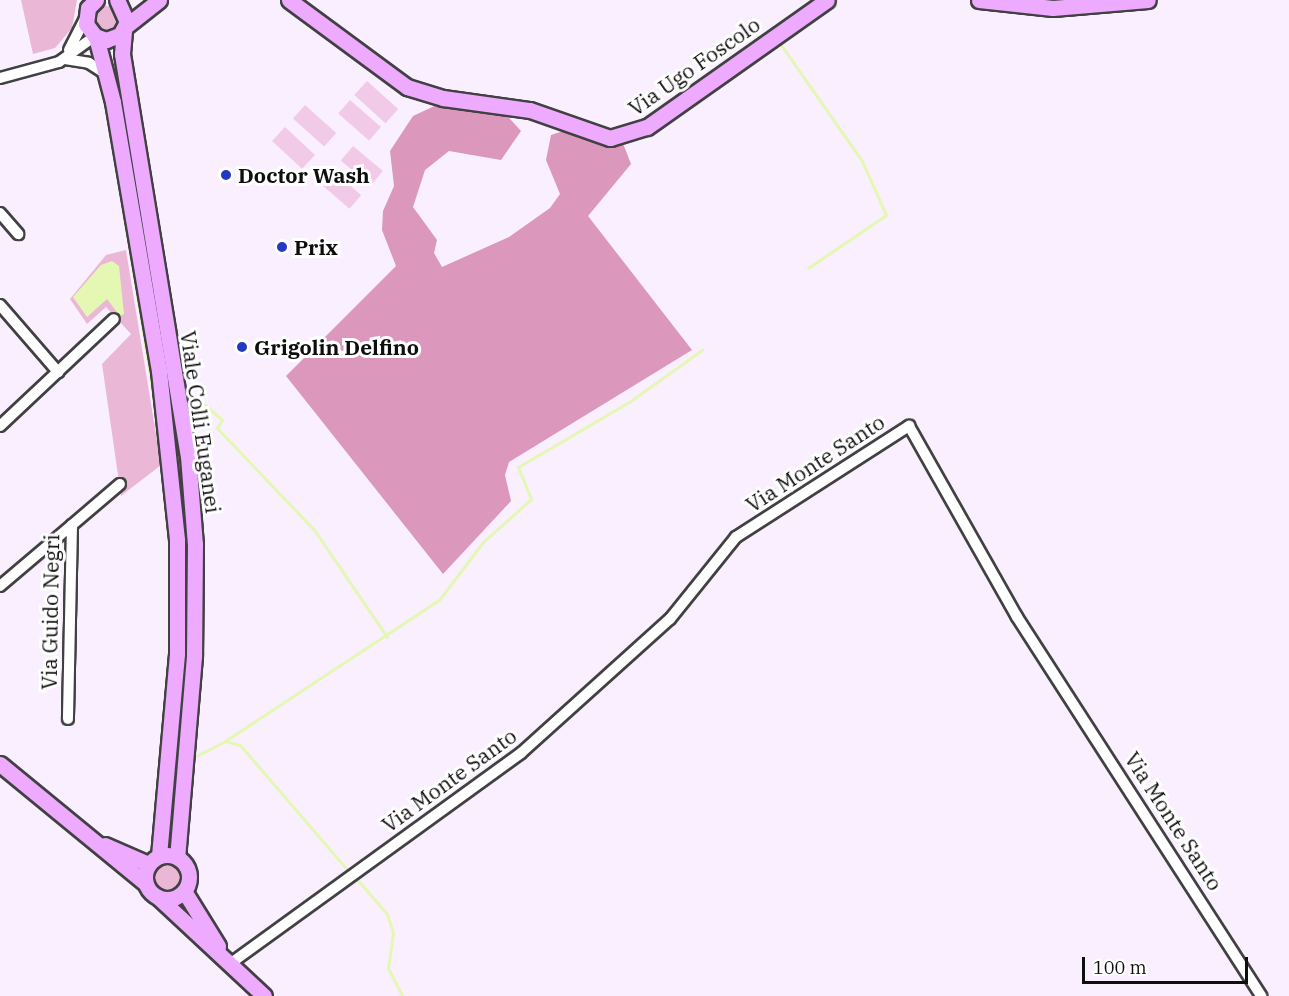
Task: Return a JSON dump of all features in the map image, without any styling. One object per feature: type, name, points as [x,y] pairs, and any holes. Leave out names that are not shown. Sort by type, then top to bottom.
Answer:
[{"type":"main road","points":[[117,0],[158,0]]},
{"type":"main road","name":"Viale Colli Euganei","points":[[117,0],[127,12],[122,54],[189,456],[195,544],[194,656],[177,857]]},
{"type":"main road","points":[[96,37],[111,39],[158,0]]},
{"type":"main road","name":"Via Ugo Foscolo","points":[[289,0],[407,87],[443,98],[530,110],[610,138],[647,127],[827,0]]},
{"type":"main road","points":[[979,0],[1053,8],[1148,0]]},
{"type":"main road","name":"Viale Colli Euganei","points":[[90,7],[107,75],[159,371],[177,540],[177,654],[154,860]]},
{"type":"main road","points":[[0,764],[94,839],[231,963],[264,996]]},
{"type":"main road","points":[[94,839],[154,860],[177,857],[189,872],[184,891],[172,898],[158,897]]},
{"type":"main road","points":[[145,884],[154,860]]},
{"type":"main road","points":[[184,891],[231,963]]},
{"type":"street","points":[[65,59],[90,7]]},
{"type":"street","points":[[0,78],[65,59],[96,37]]},
{"type":"street","points":[[65,59],[89,63],[107,75]]},
{"type":"street","points":[[0,213],[18,234]]},
{"type":"street","points":[[0,306],[58,372]]},
{"type":"street","points":[[0,426],[114,318]]},
{"type":"street","name":"Via Monte Santo","points":[[231,963],[521,753],[670,619],[736,537],[909,426],[1017,617],[1196,887],[1261,996]]},
{"type":"street","points":[[72,525],[120,484]]},
{"type":"street","name":"Via Guido Negri","points":[[0,586],[72,525]]},
{"type":"street","name":"Via Guido Negri","points":[[68,719],[72,525]]},
{"type":"shaded area","points":[[21,0],[77,0],[72,28],[55,48],[33,54]]},
{"type":"shaded area","points":[[106,6],[115,10],[119,19],[115,28],[106,32],[97,28],[93,19],[97,10]]},
{"type":"shaded area","points":[[367,81],[398,109],[385,123],[354,95]]},
{"type":"shaded area","points":[[350,100],[381,127],[369,140],[338,114]]},
{"type":"shaded area","points":[[443,102],[499,107],[521,131],[501,160],[449,151],[425,170],[413,207],[437,240],[434,253],[442,267],[509,237],[550,208],[560,194],[546,160],[551,135],[569,129],[622,141],[631,164],[588,216],[692,350],[509,462],[505,475],[511,501],[443,574],[286,376],[396,266],[382,230],[383,211],[394,186],[390,151],[413,116]]},
{"type":"shaded area","points":[[305,105],[336,133],[324,146],[293,118]]},
{"type":"shaded area","points":[[285,127],[315,155],[302,169],[272,141]]},
{"type":"shaded area","points":[[353,146],[383,171],[371,186],[341,161]]},
{"type":"shaded area","points":[[331,169],[361,195],[349,209],[319,183]]},
{"type":"shaded area","points":[[126,250],[161,465],[121,496],[102,364],[131,334],[106,307],[87,324],[70,299],[106,255]]},
{"type":"shaded area","points":[[112,261],[119,266],[124,314],[120,316],[107,299],[87,317],[73,297],[101,265]]},
{"type":"shaded area","points":[[167,859],[179,864],[184,876],[179,888],[167,893],[155,888],[150,876],[155,864]]},
{"type":"waterway","points":[[779,42],[862,161],[886,215],[808,268]]},
{"type":"waterway","points":[[115,159],[155,407]]},
{"type":"waterway","points":[[225,741],[439,600],[483,542],[531,499],[518,467],[629,402],[702,350]]},
{"type":"waterway","points":[[197,398],[222,420],[217,428],[315,531],[387,637]]},
{"type":"waterway","points":[[196,756],[225,741],[240,745],[350,873]]},
{"type":"waterway","points":[[355,877],[387,914],[393,933],[388,968],[402,996]]},
{"type":"place","name":"Doctor Wash","points":[[226,175]]},
{"type":"place","name":"Prix","points":[[282,247]]},
{"type":"place","name":"Grigolin Delfino","points":[[242,347]]}]
